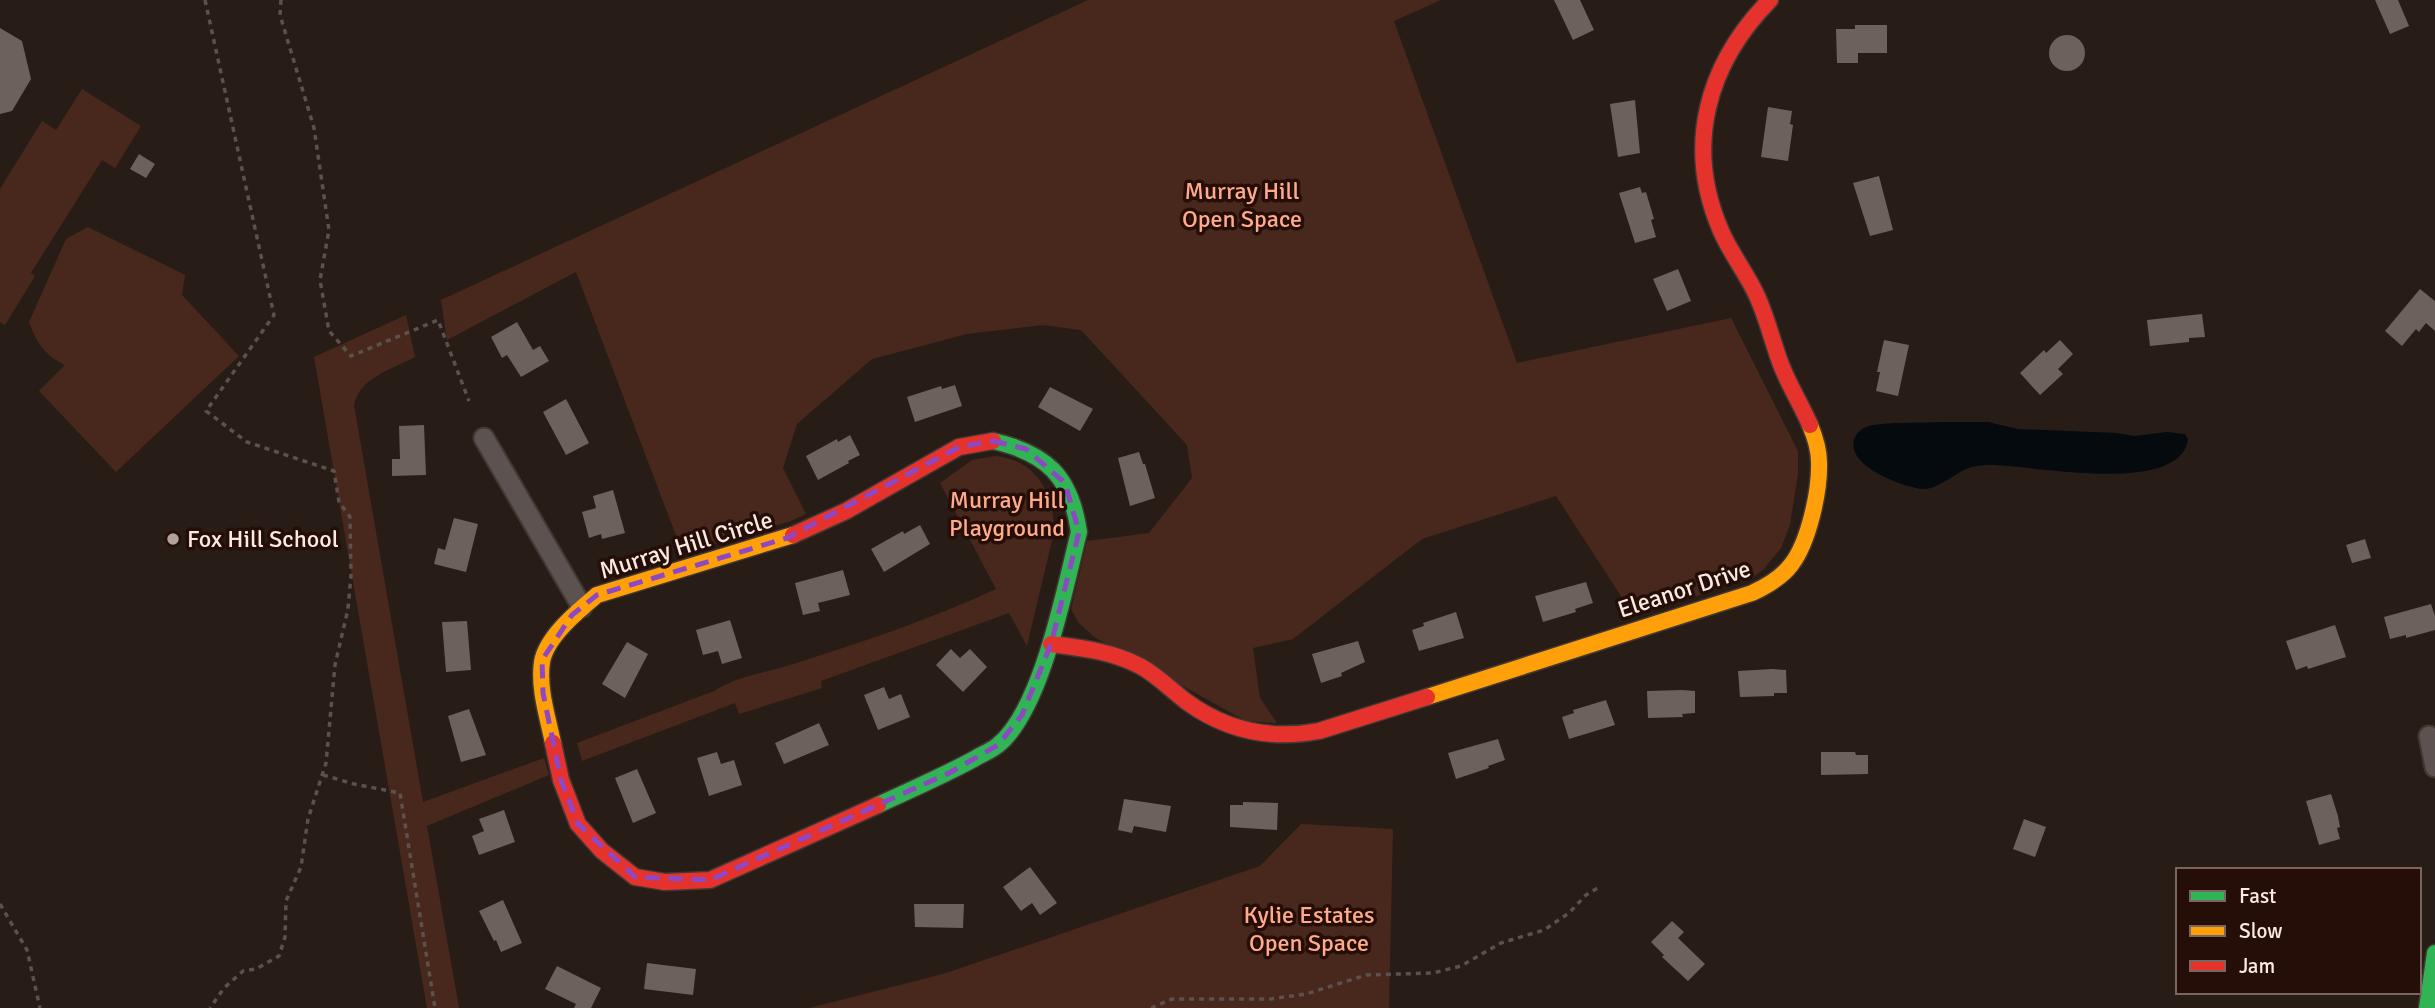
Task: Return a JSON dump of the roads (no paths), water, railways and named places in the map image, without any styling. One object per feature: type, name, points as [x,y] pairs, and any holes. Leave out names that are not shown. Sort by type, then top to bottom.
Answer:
[{"type":"street","name":"Eleanor Drive","points":[[1051,644],[1104,652],[1130,661],[1158,678],[1201,711],[1225,724],[1264,736],[1292,736],[1319,731],[1752,593],[1780,577],[1795,561],[1805,541],[1818,478],[1819,453],[1812,430],[1784,371],[1759,300],[1720,229],[1709,199],[1703,158],[1706,116],[1717,76],[1736,39],[1748,22],[1770,0]]},
{"type":"street","points":[[484,438],[582,607]]},
{"type":"street","name":"Murray Hill Circle","points":[[993,441],[1026,449],[1055,469],[1065,483],[1075,507],[1079,533],[1051,644],[1030,698],[1021,715],[998,745],[949,773],[710,880],[665,882],[635,877],[602,851],[578,824],[561,780],[543,692],[542,660],[555,636],[582,607],[597,594],[787,538],[846,511],[959,447],[993,441]]},
{"type":"street","points":[[2429,736],[2435,767]]},
{"type":"street","points":[[2427,1008],[2435,953]]},
{"type":"place","name":"Fox Hill School","points":[[173,539]]},
{"type":"park label","name":"Murray Hill Open Space","points":[[1242,205]]},
{"type":"park label","name":"Murray Hill Playground","points":[[1007,514]]},
{"type":"park label","name":"Kylie Estates Open Space","points":[[1309,929]]}]
